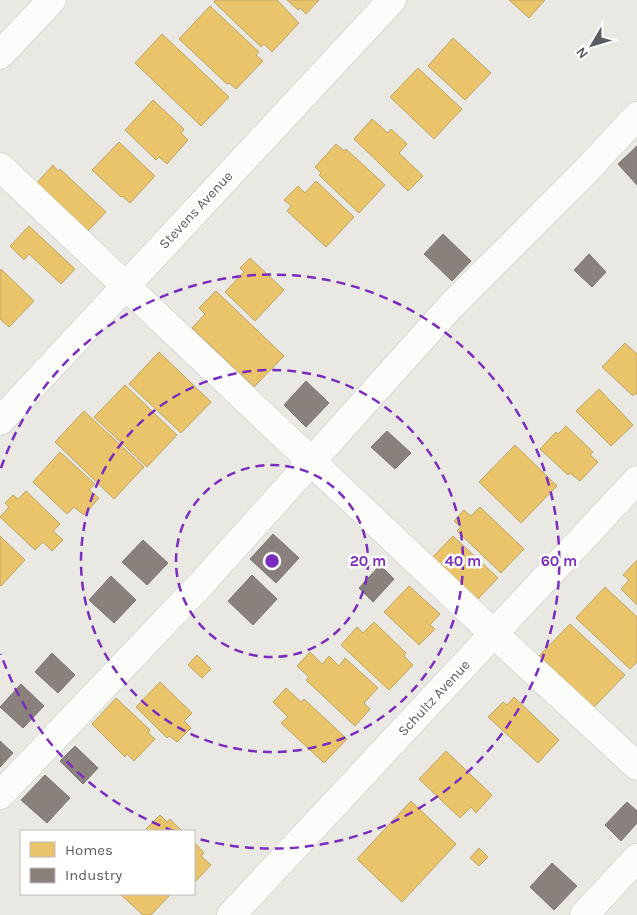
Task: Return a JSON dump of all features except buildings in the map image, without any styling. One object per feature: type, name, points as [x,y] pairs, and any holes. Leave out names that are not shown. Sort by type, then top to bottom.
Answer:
[{"type":"street","points":[[0,55],[52,0]]},
{"type":"street","name":"Stevens Avenue","points":[[0,420],[392,0]]},
{"type":"street","points":[[0,795],[202,582],[451,306],[585,172],[637,116]]},
{"type":"street","points":[[0,167],[311,462],[637,766]]},
{"type":"street","name":"Schultz Avenue","points":[[231,915],[637,480]]},
{"type":"street","points":[[584,915],[637,858]]}]
